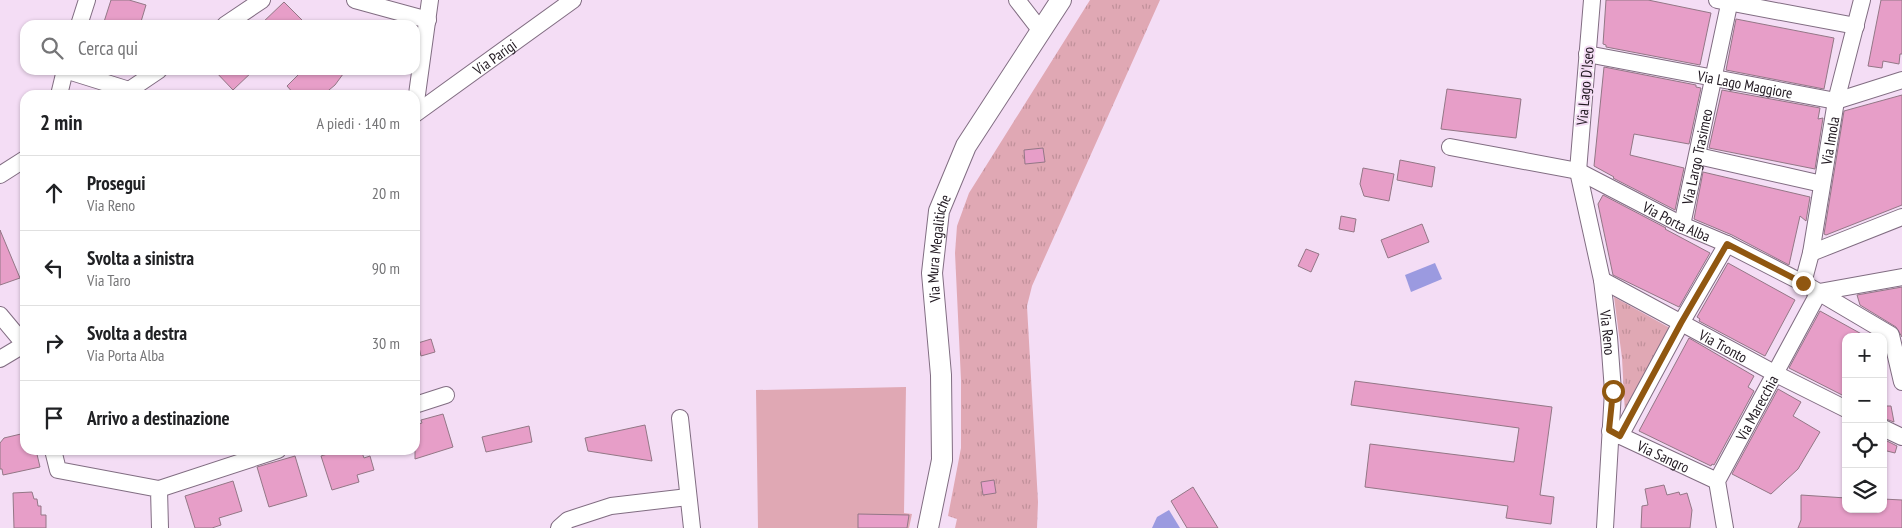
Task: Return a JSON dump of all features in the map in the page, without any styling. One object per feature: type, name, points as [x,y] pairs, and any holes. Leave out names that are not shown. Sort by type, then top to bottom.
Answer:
[{"type":"street","points":[[81,20],[87,0]]},
{"type":"street","points":[[232,20],[262,0]]},
{"type":"street","points":[[355,0],[428,20]]},
{"type":"street","points":[[420,75],[430,0]]},
{"type":"street","name":"Via Parigi","points":[[420,110],[573,0]]},
{"type":"street","points":[[1017,0],[1041,30]]},
{"type":"street","name":"Via Mura Megalitiche","points":[[928,528],[942,460],[941,375],[932,273],[939,211],[966,146],[1061,0]]},
{"type":"street","name":"Via Lago D'Iseo","points":[[1578,171],[1592,0]]},
{"type":"street","name":"Via Imola","points":[[1803,283],[1811,253],[1836,101],[1862,0]]},
{"type":"street","points":[[1726,1],[1856,26]]},
{"type":"street","name":"Via Largo Trasimeo","points":[[1682,225],[1698,156],[1726,1]]},
{"type":"street","name":"Via Lago Maggiore","points":[[1587,54],[1836,101],[1902,80]]},
{"type":"street","points":[[60,90],[64,75]]},
{"type":"street","points":[[78,75],[117,90]]},
{"type":"street","points":[[129,90],[152,75]]},
{"type":"street","points":[[418,90],[420,75]]},
{"type":"street","name":"Via Porta Alba","points":[[1450,147],[1578,171],[1682,225],[1727,244],[1803,283],[1891,335],[1902,382]]},
{"type":"street","points":[[1698,156],[1822,184]]},
{"type":"street","points":[[0,175],[20,162]]},
{"type":"street","name":"Via Reno","points":[[1578,171],[1602,280],[1609,337],[1615,433],[1605,528]]},
{"type":"street","points":[[1811,253],[1902,216]]},
{"type":"street","points":[[1615,433],[1727,244]]},
{"type":"street","points":[[1819,292],[1902,277]]},
{"type":"street","name":"Via Tronto","points":[[1602,280],[1776,374],[1842,407]]},
{"type":"street","name":"Via Marecchia","points":[[1717,481],[1819,292]]},
{"type":"street","points":[[0,315],[20,338]]},
{"type":"street","points":[[0,359],[20,347]]},
{"type":"street","points":[[420,403],[446,395]]},
{"type":"street","points":[[680,418],[692,528]]},
{"type":"street","points":[[1887,430],[1902,437]]},
{"type":"street","name":"Via Sangro","points":[[1615,433],[1717,481]]},
{"type":"street","points":[[54,455],[58,470],[159,489],[263,455]]},
{"type":"street","points":[[1717,481],[1725,528]]},
{"type":"street","points":[[159,489],[160,528]]},
{"type":"street","points":[[559,528],[568,520],[611,506],[688,497]]},
{"type":"green space","points":[[1090,0],[1160,0],[1032,286],[1027,306],[1038,502],[1037,528],[955,528],[957,519],[948,516],[961,448],[961,380],[955,253],[957,226],[969,193]]},
{"type":"green space","points":[[1614,297],[1670,328],[1625,414],[1622,358]]},
{"type":"green space","points":[[906,387],[904,513],[912,514],[909,528],[758,528],[756,390]]},
{"type":"water","points":[[1435,263],[1442,279],[1411,292],[1405,275]]},
{"type":"water","points":[[1169,510],[1180,528],[1152,528],[1157,517]]},
{"type":"building","points":[[111,0],[129,0],[146,5],[142,20],[105,20]]},
{"type":"building","points":[[1606,0],[1648,0],[1711,13],[1700,65],[1606,47],[1603,44]]},
{"type":"building","points":[[1881,0],[1902,0],[1902,54],[1900,54],[1899,64],[1883,61],[1882,68],[1868,66]]},
{"type":"building","points":[[284,2],[302,20],[265,20]]},
{"type":"building","points":[[1736,19],[1834,38],[1824,89],[1726,70]]},
{"type":"building","points":[[1604,67],[1696,85],[1696,87],[1701,88],[1689,144],[1634,134],[1630,155],[1684,168],[1675,210],[1594,166]]},
{"type":"building","points":[[219,75],[249,75],[233,90]]},
{"type":"building","points":[[298,75],[342,75],[329,90],[291,90],[287,86]]},
{"type":"building","points":[[1447,89],[1521,99],[1516,138],[1441,129]]},
{"type":"building","points":[[1722,90],[1820,108],[1818,119],[1823,118],[1815,169],[1709,148]]},
{"type":"building","points":[[1902,95],[1902,205],[1826,235],[1824,234],[1844,111]]},
{"type":"building","points":[[1043,148],[1045,162],[1025,164],[1024,150]]},
{"type":"building","points":[[1400,160],[1435,167],[1432,187],[1397,180]]},
{"type":"building","points":[[1363,168],[1394,174],[1389,201],[1364,196],[1360,184]]},
{"type":"building","points":[[1703,172],[1810,197],[1806,221],[1800,216],[1789,265],[1732,235],[1694,219]]},
{"type":"building","points":[[1603,195],[1710,253],[1679,307],[1613,275],[1598,204]]},
{"type":"building","points":[[1341,216],[1356,219],[1354,232],[1339,229]]},
{"type":"building","points":[[1422,224],[1429,242],[1388,258],[1381,240]]},
{"type":"building","points":[[0,230],[20,278],[0,285]]},
{"type":"building","points":[[1306,249],[1319,254],[1311,272],[1298,266]]},
{"type":"building","points":[[1728,263],[1795,300],[1765,356],[1699,321],[1700,319],[1697,317]]},
{"type":"building","points":[[1902,287],[1902,337],[1896,327],[1860,305],[1857,295]]},
{"type":"building","points":[[1820,311],[1860,333],[1842,333],[1842,395],[1789,368]]},
{"type":"building","points":[[1689,338],[1754,376],[1748,387],[1754,391],[1714,465],[1712,464],[1711,466],[1639,431]]},
{"type":"building","points":[[431,339],[435,352],[421,356],[420,342]]},
{"type":"building","points":[[1355,381],[1552,407],[1540,495],[1554,497],[1551,524],[1506,518],[1508,506],[1365,487],[1370,444],[1514,462],[1519,428],[1351,405]]},
{"type":"building","points":[[1778,389],[1801,402],[1793,416],[1820,432],[1798,469],[1771,494],[1732,474]]},
{"type":"building","points":[[1887,406],[1891,406],[1894,422],[1887,419]]},
{"type":"building","points":[[443,414],[453,447],[415,459],[415,455],[420,455],[421,420]]},
{"type":"building","points":[[645,425],[652,461],[588,451],[585,438]]},
{"type":"building","points":[[529,426],[532,442],[486,452],[482,437]]},
{"type":"building","points":[[20,434],[20,455],[37,455],[40,467],[3,475],[2,469],[0,469],[0,443],[4,438]]},
{"type":"building","points":[[1887,441],[1897,446],[1895,453],[1887,451]]},
{"type":"building","points":[[363,455],[364,458],[370,456],[374,470],[357,475],[359,482],[332,490],[321,456]]},
{"type":"building","points":[[295,456],[307,496],[269,507],[257,467]]},
{"type":"building","points":[[994,480],[996,493],[983,495],[981,482]]},
{"type":"building","points":[[233,481],[242,511],[219,518],[221,525],[212,528],[195,528],[185,496]]},
{"type":"building","points":[[1664,485],[1667,495],[1679,492],[1680,495],[1687,493],[1692,510],[1690,528],[1641,528],[1642,506],[1648,505],[1645,489]]},
{"type":"building","points":[[1193,487],[1218,528],[1187,528],[1171,501]]},
{"type":"building","points":[[32,492],[34,499],[37,499],[38,506],[41,506],[41,515],[46,515],[46,528],[14,528],[13,493]]},
{"type":"building","points":[[1801,495],[1842,498],[1842,513],[1887,513],[1887,499],[1902,500],[1902,528],[1798,528],[1801,520]]},
{"type":"building","points":[[858,514],[909,515],[907,528],[858,528]]},
{"type":"route","points":[[1613,391],[1609,430],[1620,436],[1681,323],[1727,244],[1803,283]]}]
